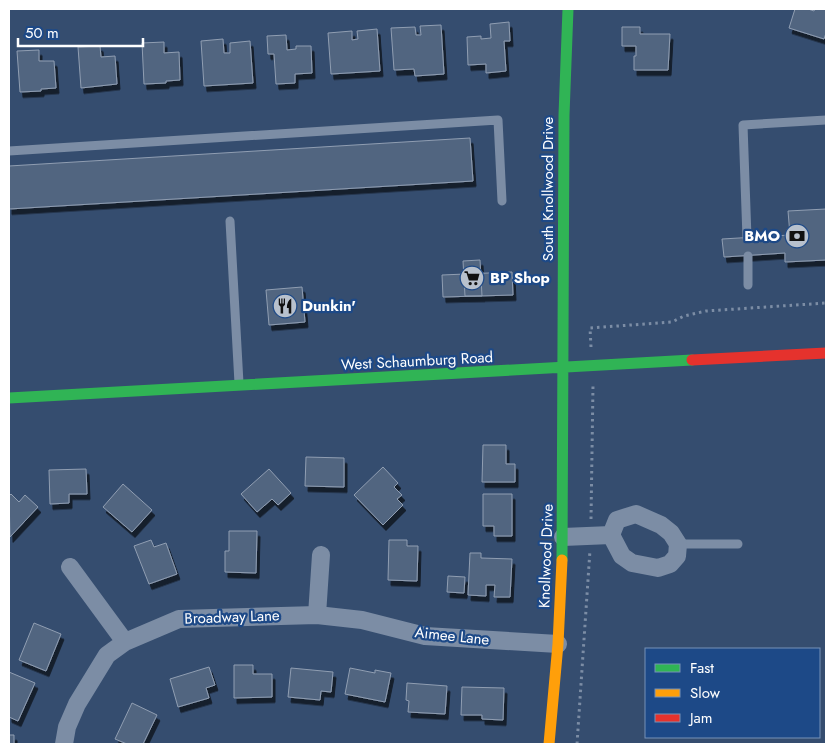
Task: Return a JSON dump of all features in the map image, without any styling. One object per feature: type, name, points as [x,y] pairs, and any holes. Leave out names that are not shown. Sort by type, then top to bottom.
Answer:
[{"type":"main road","name":"South Knollwood Drive","points":[[562,369],[564,115],[568,9]]},
{"type":"main road","name":"West Schaumburg Road","points":[[9,398],[826,353]]},
{"type":"main road","name":"Knollwood Drive","points":[[549,744],[558,644],[563,537],[562,369]]},
{"type":"street","points":[[636,514],[661,525],[671,533],[678,544],[677,556],[670,564],[658,568],[632,563],[622,556],[611,536],[617,520],[636,514]]},
{"type":"street","points":[[563,537],[611,536]]},
{"type":"street","points":[[317,615],[321,555]]},
{"type":"street","points":[[70,567],[125,642]]},
{"type":"street","name":"Aimee Lane","points":[[317,615],[362,620],[425,636],[558,644]]},
{"type":"street","name":"Broadway Lane","points":[[64,744],[67,727],[82,696],[106,656],[125,642],[179,618],[317,615]]},
{"type":"lane","points":[[9,150],[498,120],[502,201]]},
{"type":"lane","points":[[747,238],[744,125],[826,120]]},
{"type":"lane","points":[[230,221],[239,386]]},
{"type":"lane","points":[[748,256],[748,285]]},
{"type":"lane","points":[[678,544],[738,544]]},
{"type":"path","points":[[590,328],[672,322],[684,316],[706,311],[826,303]]},
{"type":"path","points":[[577,744],[590,536],[594,395]]},
{"type":"building","points":[[795,9],[814,11],[815,9],[826,9],[826,33],[824,39],[789,28]]},
{"type":"building","points":[[509,22],[510,41],[504,41],[506,71],[486,73],[486,64],[468,65],[467,37],[481,36],[481,39],[491,38],[490,24]]},
{"type":"building","points":[[441,25],[444,74],[415,76],[414,69],[394,70],[391,28],[415,27],[416,35],[421,35],[420,26]]},
{"type":"building","points":[[622,27],[640,27],[640,34],[670,34],[668,70],[634,70],[636,46],[622,46]]},
{"type":"building","points":[[377,29],[380,71],[331,74],[328,33],[352,31],[352,40],[358,39],[357,31]]},
{"type":"building","points":[[286,35],[287,50],[296,49],[296,46],[311,46],[312,73],[295,74],[295,83],[276,84],[274,54],[268,54],[267,36]]},
{"type":"building","points":[[223,39],[224,53],[230,53],[230,43],[250,41],[253,83],[204,86],[201,41]]},
{"type":"building","points":[[164,42],[164,53],[179,52],[180,80],[144,84],[142,43]]},
{"type":"building","points":[[100,46],[101,57],[115,56],[117,84],[81,88],[78,47]]},
{"type":"building","points":[[39,50],[39,61],[54,61],[56,88],[20,92],[17,51]]},
{"type":"building","points":[[470,138],[473,181],[9,209],[9,166]]},
{"type":"building","name":"BMO","points":[[826,209],[826,260],[785,262],[785,253],[724,257],[722,239],[790,235],[788,211]]},
{"type":"building","name":"BP Shop","points":[[480,260],[482,296],[465,296],[463,261]]},
{"type":"building","points":[[512,272],[513,295],[443,297],[442,275]]},
{"type":"building","name":"Dunkin'","points":[[302,287],[305,322],[269,325],[266,290]]},
{"type":"building","points":[[483,445],[506,445],[506,464],[515,464],[515,482],[482,482]]},
{"type":"building","points":[[306,457],[344,458],[344,487],[305,486]]},
{"type":"building","points":[[383,467],[398,483],[394,487],[402,495],[397,499],[403,505],[383,525],[354,495]]},
{"type":"building","points":[[86,469],[87,494],[69,494],[69,503],[50,504],[49,470]]},
{"type":"building","points":[[269,469],[291,493],[278,505],[272,499],[257,512],[241,494]]},
{"type":"building","points":[[123,484],[152,510],[132,532],[103,507]]},
{"type":"building","points":[[11,494],[19,502],[25,495],[38,507],[10,537],[9,496]]},
{"type":"building","points":[[483,494],[512,494],[512,536],[494,536],[494,526],[483,526]]},
{"type":"building","points":[[229,531],[257,531],[256,573],[225,572],[225,551],[229,551]]},
{"type":"building","points":[[151,540],[154,547],[166,543],[177,574],[149,584],[134,546]]},
{"type":"building","points":[[389,540],[407,540],[407,546],[418,546],[417,581],[388,580]]},
{"type":"building","points":[[470,553],[481,553],[481,558],[512,559],[510,597],[494,597],[495,585],[486,585],[486,596],[468,595]]},
{"type":"building","points":[[448,576],[465,577],[464,593],[447,592]]},
{"type":"building","points":[[34,623],[61,634],[46,671],[19,660]]},
{"type":"building","points":[[234,665],[253,665],[253,674],[272,674],[272,697],[234,698]]},
{"type":"building","points":[[209,667],[215,685],[206,688],[209,698],[178,707],[170,679]]},
{"type":"building","points":[[291,668],[333,672],[331,692],[321,691],[320,700],[288,697]]},
{"type":"building","points":[[350,668],[375,673],[375,670],[391,673],[385,702],[345,694]]},
{"type":"building","points":[[9,672],[35,683],[18,721],[9,717]]},
{"type":"building","points":[[407,683],[447,686],[445,714],[408,712],[409,701],[406,700]]},
{"type":"building","points":[[462,687],[504,688],[503,720],[482,719],[482,715],[461,715]]},
{"type":"building","points":[[132,703],[157,715],[143,744],[127,744],[115,739]]},
{"type":"building","points":[[9,735],[14,735],[14,744],[9,744]]},
{"type":"traffic: fast","points":[[562,560],[564,115],[568,9]]},
{"type":"traffic: fast","points":[[9,398],[692,360]]},
{"type":"traffic: slow","points":[[549,744],[558,644],[562,560]]},
{"type":"traffic: jam","points":[[692,360],[826,353]]},
{"type":"place","name":"BMO","points":[[797,236]]},
{"type":"place","name":"BP Shop","points":[[472,278]]},
{"type":"place","name":"Dunkin'","points":[[285,306]]}]
